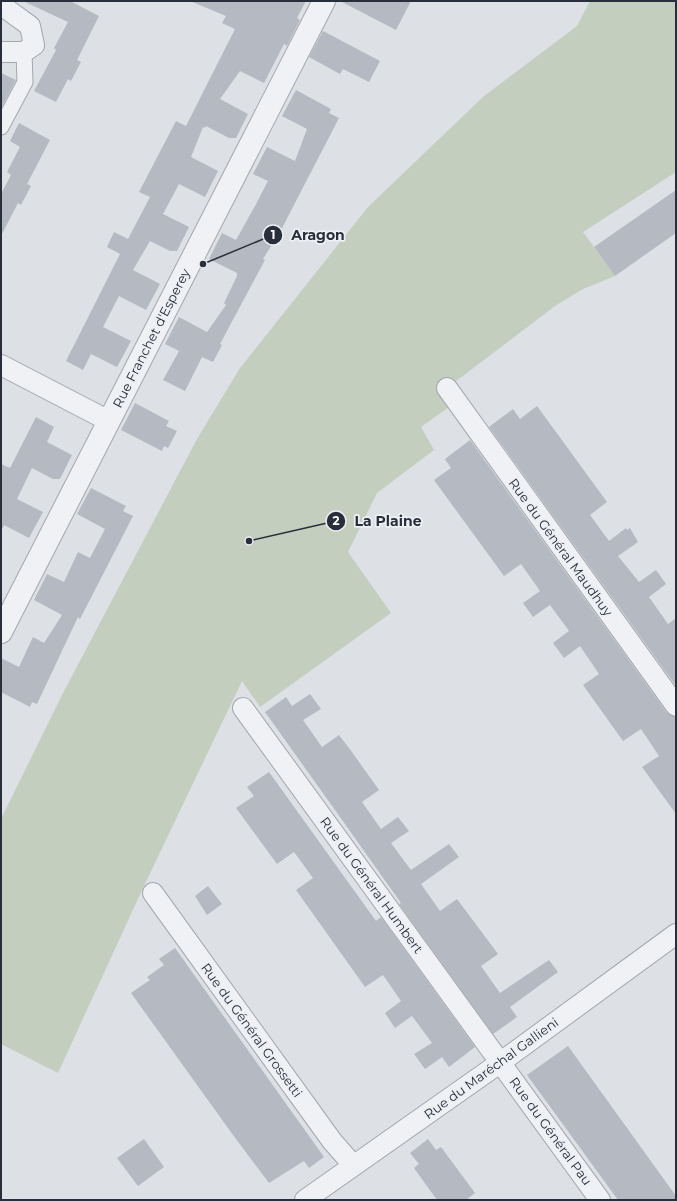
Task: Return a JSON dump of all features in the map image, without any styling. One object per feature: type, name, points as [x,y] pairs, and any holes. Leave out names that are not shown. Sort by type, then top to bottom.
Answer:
[{"type":"street","name":"Rue Franchet d'Esperey","points":[[1,632],[187,269],[223,194],[324,1]]},
{"type":"street","points":[[1,5],[30,26],[34,45],[24,52],[1,52]]},
{"type":"street","points":[[1,127],[25,82],[24,52]]},
{"type":"street","points":[[1,365],[109,420]]},
{"type":"street","name":"Rue du Général Maudhuy","points":[[447,388],[676,706]]},
{"type":"street","name":"Rue du Général Humbert","points":[[243,708],[501,1062]]},
{"type":"street","name":"Rue du Général Grossetti","points":[[153,893],[332,1141],[353,1165]]},
{"type":"street","name":"Rue du Maréchal Gallieni","points":[[313,1198],[353,1165],[501,1062],[676,934]]},
{"type":"street","name":"Rue du Général Pau","points":[[501,1062],[600,1200]]},
{"type":"green space","points":[[590,1],[676,1],[676,172],[583,232],[615,276],[583,289],[555,306],[447,388],[456,402],[421,427],[434,450],[377,493],[348,552],[391,613],[260,707],[242,681],[143,888],[58,1073],[1,1044],[1,819],[63,693],[197,439],[240,368],[368,207],[484,96],[577,26]]},
{"type":"building","points":[[23,1],[70,1],[99,16],[77,60],[81,62],[71,81],[68,79],[56,102],[34,91],[56,50],[54,48],[68,22]]},
{"type":"building","points":[[190,1],[306,1],[297,18],[300,20],[287,46],[284,44],[264,83],[240,71],[220,99],[248,114],[236,138],[229,138],[206,126],[205,128],[203,127],[191,157],[218,171],[205,197],[179,184],[163,214],[189,227],[177,251],[170,251],[150,241],[133,270],[160,284],[146,310],[119,296],[103,327],[131,341],[117,367],[91,354],[83,370],[66,361],[120,254],[107,247],[114,232],[128,239],[150,197],[139,192],[176,121],[186,126],[235,29],[222,23],[226,16]]},
{"type":"building","points":[[340,1],[411,1],[396,30]]},
{"type":"building","points":[[323,31],[380,61],[369,82],[343,69],[340,74],[309,57]]},
{"type":"building","points":[[1,73],[16,80],[1,108]]},
{"type":"building","points":[[296,90],[331,109],[329,113],[339,118],[281,230],[263,259],[265,260],[220,344],[222,345],[213,362],[202,357],[185,391],[163,380],[179,351],[165,344],[179,317],[207,332],[226,305],[224,303],[237,273],[209,259],[222,233],[236,240],[268,181],[253,174],[267,147],[295,161],[307,129],[282,116]]},
{"type":"building","points":[[19,123],[50,140],[27,184],[31,186],[21,205],[18,203],[1,236],[1,194],[11,175],[7,172],[20,147],[10,141]]},
{"type":"building","points":[[676,190],[676,233],[615,276],[594,247]]},
{"type":"building","points":[[135,403],[169,421],[166,426],[177,431],[168,448],[164,446],[162,451],[121,430]]},
{"type":"building","points":[[537,406],[607,502],[590,515],[609,541],[626,528],[627,530],[630,528],[638,542],[618,556],[639,582],[656,570],[666,584],[649,597],[668,624],[676,618],[676,686],[489,427],[513,409],[520,419]]},
{"type":"building","points":[[36,417],[54,427],[47,442],[72,455],[60,479],[53,479],[32,468],[17,499],[43,512],[29,538],[4,525],[1,531],[1,464],[10,468]]},
{"type":"building","points":[[470,440],[667,713],[676,717],[676,814],[642,767],[659,756],[641,729],[623,741],[583,685],[599,674],[580,646],[564,658],[553,643],[569,631],[550,605],[533,617],[523,603],[540,591],[521,564],[504,576],[434,480],[451,468],[445,459]]},
{"type":"building","points":[[91,488],[126,506],[123,511],[133,516],[80,619],[78,617],[37,704],[32,702],[30,707],[1,692],[1,658],[19,667],[33,637],[44,643],[62,615],[34,600],[47,574],[64,582],[78,552],[90,558],[105,529],[77,514]]},
{"type":"building","points":[[310,694],[321,709],[303,720],[322,747],[339,735],[352,752],[379,790],[362,802],[381,829],[398,817],[409,831],[391,843],[411,870],[449,844],[459,857],[421,884],[440,911],[457,899],[498,954],[481,966],[500,993],[549,960],[558,972],[510,1007],[517,1017],[493,1034],[399,904],[401,903],[265,712],[286,697],[292,706]]},
{"type":"building","points":[[269,772],[376,921],[381,917],[475,1047],[449,1067],[442,1057],[425,1069],[414,1054],[432,1043],[412,1016],[395,1028],[385,1013],[401,1001],[383,975],[365,987],[296,890],[313,878],[294,852],[277,864],[236,808],[254,796],[247,787]]},
{"type":"building","points":[[208,886],[222,904],[207,915],[195,896]]},
{"type":"building","points":[[175,948],[324,1157],[309,1168],[304,1161],[269,1183],[131,993],[150,980],[147,977],[164,965],[159,959]]},
{"type":"building","points":[[568,1046],[676,1196],[676,1200],[618,1200],[527,1075]]},
{"type":"building","points":[[144,1139],[164,1167],[138,1186],[117,1158]]},
{"type":"building","points":[[428,1139],[436,1150],[441,1147],[475,1193],[466,1200],[437,1200],[414,1168],[419,1164],[410,1153]]},
{"type":"place","name":"Aragon","points":[[203,264]]},
{"type":"place","name":"La Plaine","points":[[249,541]]}]
